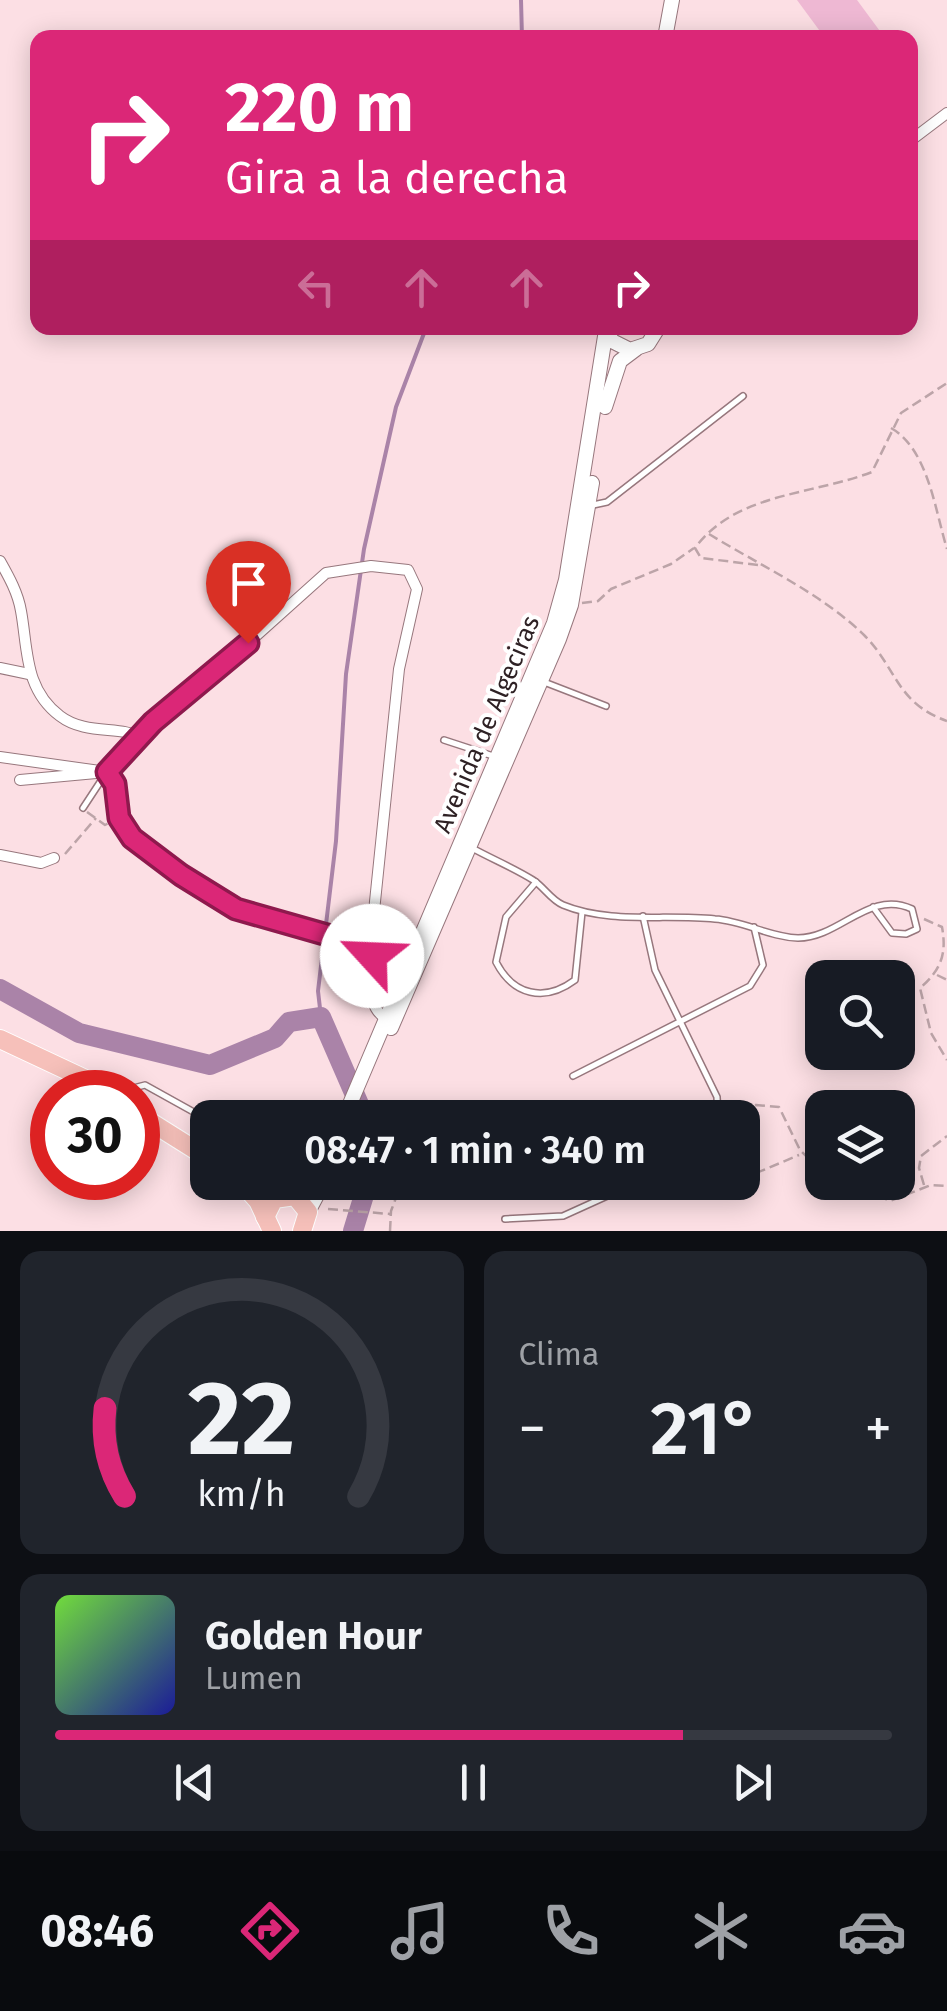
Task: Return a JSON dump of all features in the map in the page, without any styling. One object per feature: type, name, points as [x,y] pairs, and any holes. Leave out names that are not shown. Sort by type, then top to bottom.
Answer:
[{"type":"highway","points":[[0,1038],[68,1070]]},
{"type":"highway","points":[[0,1048],[46,1070]]},
{"type":"highway","points":[[160,1119],[190,1137]]},
{"type":"highway","points":[[160,1128],[190,1147]]},
{"type":"highway","points":[[253,1200],[268,1224]]},
{"type":"highway","points":[[268,1224],[270,1202],[274,1200]]},
{"type":"highway","points":[[306,1220],[324,1231]]},
{"type":"street","points":[[666,30],[672,0]]},
{"type":"street","points":[[918,135],[944,117]]},
{"type":"street","name":"Avenida de Algeciras","points":[[359,1100],[385,1018],[562,596],[605,335]]},
{"type":"street","points":[[610,335],[618,346],[636,349]]},
{"type":"street","name":"Avenida de Algeciras","points":[[353,1100],[386,1040],[542,680],[570,605],[609,386],[620,361],[653,335]]},
{"type":"street","points":[[0,562],[21,610],[29,674],[49,707],[81,728],[126,732],[138,738]]},
{"type":"street","points":[[20,780],[107,772],[138,738],[317,579],[370,566],[408,570],[417,589],[398,670],[370,950],[372,1001],[385,1018],[386,1040]]},
{"type":"street","points":[[0,668],[29,674]]},
{"type":"street","points":[[0,757],[107,772],[115,784],[119,818],[132,838],[236,909],[370,950]]},
{"type":"street","points":[[0,855],[41,863],[54,858]]},
{"type":"lane","points":[[589,504],[607,502],[743,396]]},
{"type":"lane","points":[[542,680],[606,706]]},
{"type":"lane","points":[[444,740],[497,757]]},
{"type":"lane","points":[[83,808],[107,772]]},
{"type":"lane","points":[[469,847],[536,882],[557,902],[582,912],[717,919],[771,934],[810,937],[873,907],[908,906],[918,918],[915,931],[896,934],[873,907]]},
{"type":"lane","points":[[536,882],[506,917],[496,962],[515,987],[546,994],[574,980],[582,912]]},
{"type":"lane","points":[[643,916],[655,970],[717,1100]]},
{"type":"lane","points":[[573,1076],[756,980],[763,956],[754,927]]},
{"type":"lane","points":[[160,1093],[190,1110]]},
{"type":"lane","points":[[505,1218],[563,1216],[598,1200]]},
{"type":"path","points":[[570,605],[598,601],[611,589],[695,548],[746,504],[812,492],[872,472],[890,428],[901,413],[947,383]]},
{"type":"path","points":[[890,428],[904,435],[920,461],[947,549]]},
{"type":"path","points":[[708,534],[836,612],[865,636],[906,697],[947,721]]},
{"type":"path","points":[[695,548],[701,558],[758,565]]},
{"type":"path","points":[[83,808],[105,825],[119,818]]},
{"type":"path","points":[[54,858],[71,852],[96,818]]},
{"type":"path","points":[[918,918],[942,926],[946,946],[936,974],[920,988],[922,1008],[947,1060]]},
{"type":"path","points":[[936,974],[947,980]]},
{"type":"path","points":[[760,1106],[779,1106],[805,1156]]},
{"type":"path","points":[[925,1187],[919,1168],[921,1156],[947,1136]]},
{"type":"path","points":[[760,1174],[801,1152]]},
{"type":"path","points":[[915,1191],[947,1186]]},
{"type":"path","points":[[390,1231],[395,1200]]},
{"type":"path","points":[[328,1209],[390,1214]]},
{"type":"building","points":[[797,0],[857,0],[879,30],[819,30]]},
{"type":"waterway","points":[[521,0],[522,30]]},
{"type":"waterway","points":[[321,1017],[318,991],[336,841],[346,674],[364,549],[396,407],[423,335]]},
{"type":"waterway","points":[[0,989],[79,1033],[210,1065],[275,1038],[289,1022],[321,1017],[357,1100]]},
{"type":"waterway","points":[[353,1231],[362,1200]]},
{"type":"route","points":[[248,643],[153,722],[107,772],[115,784],[119,818],[132,838],[236,909],[366,946],[372,956]]}]
